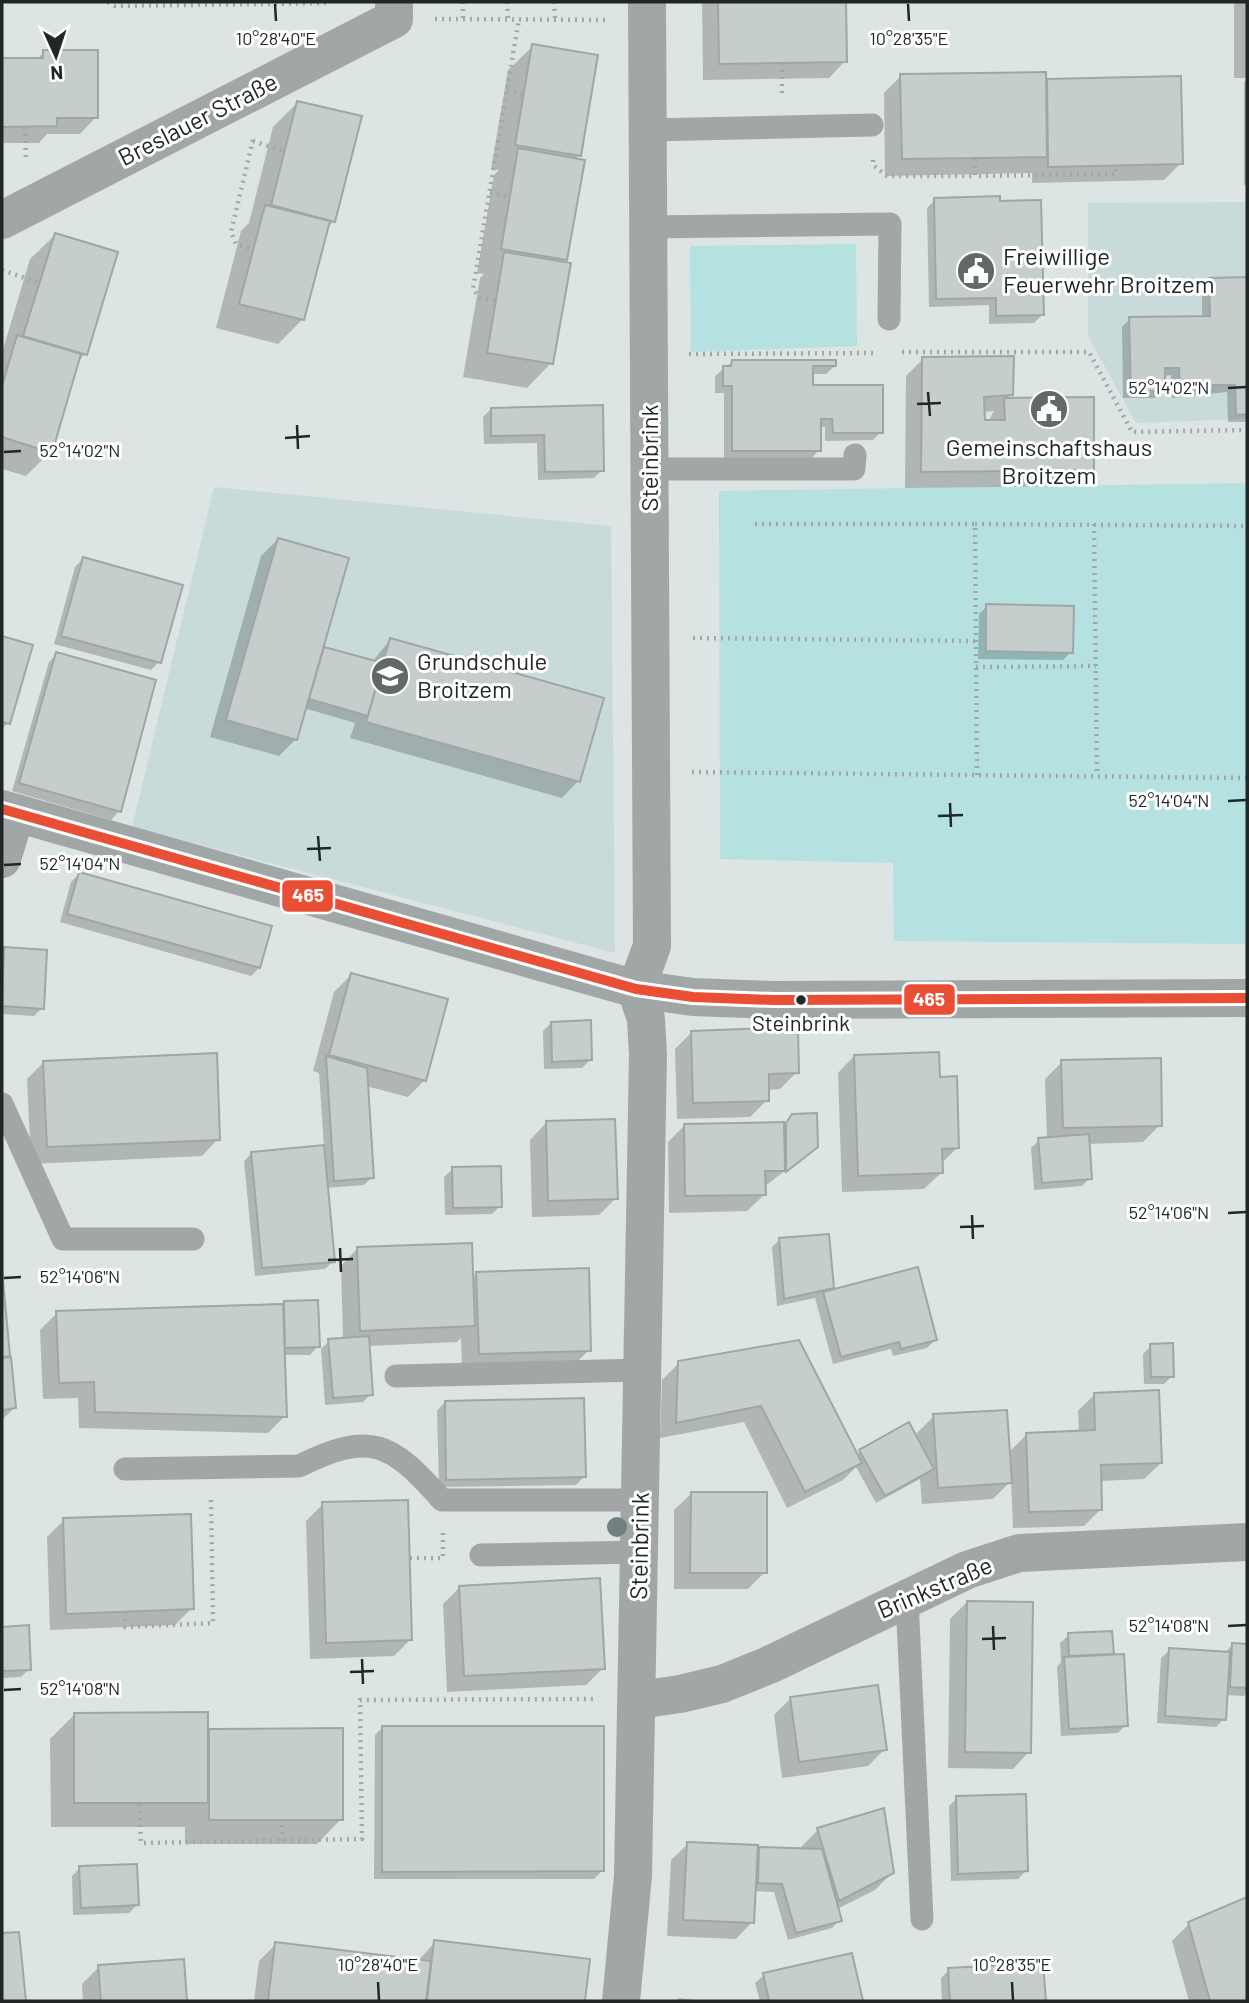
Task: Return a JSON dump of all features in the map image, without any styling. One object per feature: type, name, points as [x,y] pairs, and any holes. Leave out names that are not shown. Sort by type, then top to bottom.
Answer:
[{"type":"street","name":"Breslauer Straße","points":[[2,220],[267,84],[394,8]]},
{"type":"street","name":"Steinbrink","points":[[621,2001],[633,1876],[649,1055],[646,1019],[636,989],[652,946],[648,11]]},
{"type":"street","points":[[2,859],[9,811],[636,989],[693,997],[773,1000],[1247,998]]},
{"type":"street","name":"Brinkstraße","points":[[638,1700],[722,1684],[769,1665],[967,1570],[1019,1553],[1247,1542]]},
{"type":"lane","points":[[648,130],[872,125]]},
{"type":"lane","points":[[649,227],[890,224],[889,319]]},
{"type":"lane","points":[[650,469],[854,469],[855,455]]},
{"type":"lane","points":[[2,1104],[63,1240],[193,1239]]},
{"type":"lane","points":[[396,1377],[643,1370]]},
{"type":"lane","points":[[125,1469],[299,1466],[324,1454],[350,1447],[373,1445],[399,1455],[442,1500],[641,1500]]},
{"type":"lane","points":[[481,1555],[640,1552]]},
{"type":"lane","points":[[907,1598],[922,1919]]},
{"type":"path","points":[[107,2],[115,6],[277,3],[394,8],[463,19],[555,19],[648,11]]},
{"type":"path","points":[[463,2],[463,19]]},
{"type":"path","points":[[507,2],[508,19]]},
{"type":"path","points":[[554,2],[555,19]]},
{"type":"path","points":[[495,300],[480,298],[473,289],[519,19]]},
{"type":"path","points":[[253,249],[236,244],[231,232],[267,84]]},
{"type":"path","points":[[507,91],[523,94]]},
{"type":"path","points":[[872,125],[873,165],[887,176],[1116,174],[1115,165]]},
{"type":"path","points":[[253,141],[284,151]]},
{"type":"path","points":[[975,159],[975,176]]},
{"type":"path","points":[[490,193],[510,197]]},
{"type":"path","points":[[2,270],[39,283]]},
{"type":"path","points":[[650,354],[1089,352],[1132,432],[1247,430]]},
{"type":"path","points":[[755,524],[1247,526]]},
{"type":"path","points":[[975,524],[977,775]]},
{"type":"path","points":[[1094,524],[1097,776]]},
{"type":"path","points":[[651,638],[976,641]]},
{"type":"path","points":[[976,667],[1096,666]]},
{"type":"path","points":[[652,772],[1247,778]]},
{"type":"path","points":[[125,1612],[125,1627],[213,1623],[210,1467]]},
{"type":"path","points":[[410,1559],[443,1558],[442,1500]]},
{"type":"path","points":[[139,1804],[141,1843],[362,1839],[360,1700],[638,1700]]},
{"type":"path","points":[[282,1820],[282,1841]]},
{"type":"shaded area","points":[[1247,202],[1247,419],[1136,423],[1088,336],[1088,203]]},
{"type":"shaded area","points":[[856,244],[857,346],[691,352],[690,246]]},
{"type":"shaded area","points":[[1247,483],[1247,944],[894,941],[893,863],[720,859],[719,491]]},
{"type":"shaded area","name":"Grundschule Broitzem","points":[[214,487],[611,526],[615,953],[132,827]]},
{"type":"building","points":[[718,2],[846,2],[847,62],[719,64]]},
{"type":"building","points":[[532,44],[598,55],[581,156],[515,145]]},
{"type":"building","points":[[43,50],[98,50],[98,118],[57,118],[57,126],[2,127],[2,58],[43,58]]},
{"type":"building","points":[[1046,72],[1047,157],[902,159],[900,74]]},
{"type":"building","points":[[1181,76],[1183,164],[1048,167],[1047,79]]},
{"type":"building","points":[[297,101],[362,116],[335,222],[271,205]]},
{"type":"building","points":[[518,148],[585,160],[567,260],[501,249]]},
{"type":"building","points":[[1000,196],[1000,201],[1041,200],[1044,315],[996,316],[996,298],[936,299],[934,198]]},
{"type":"building","points":[[265,205],[330,221],[304,320],[239,304]]},
{"type":"building","points":[[55,233],[118,252],[87,355],[23,336]]},
{"type":"building","points":[[504,252],[571,263],[553,364],[487,353]]},
{"type":"building","points":[[1247,277],[1247,414],[1236,415],[1235,385],[1213,385],[1213,390],[1180,391],[1179,368],[1165,368],[1165,391],[1131,391],[1129,317],[1210,316],[1209,278]]},
{"type":"building","points":[[17,335],[81,354],[52,453],[2,437],[2,386]]},
{"type":"building","name":"Gemeinschaftshaus Broitzem","points":[[1014,356],[1013,395],[984,397],[985,420],[1005,420],[1004,398],[1094,397],[1094,470],[921,472],[922,357]]},
{"type":"building","points":[[732,360],[836,360],[836,366],[813,366],[813,385],[883,385],[883,433],[833,433],[832,419],[821,419],[821,451],[732,451],[732,386],[723,386],[723,366],[731,366]]},
{"type":"building","points":[[603,405],[604,471],[545,472],[544,435],[491,436],[491,408]]},
{"type":"building","points":[[278,538],[349,558],[297,740],[226,720]]},
{"type":"building","points":[[83,557],[183,585],[161,663],[61,636]]},
{"type":"building","points":[[986,604],[1074,606],[1073,653],[986,651]]},
{"type":"building","points":[[2,636],[33,645],[10,724],[2,722]]},
{"type":"building","points":[[390,638],[604,698],[580,782],[366,722]]},
{"type":"building","points":[[324,647],[383,663],[368,716],[309,699]]},
{"type":"building","points":[[56,652],[156,680],[121,812],[19,783]]},
{"type":"building","points":[[79,872],[272,926],[260,968],[67,914]]},
{"type":"building","points":[[4,947],[47,950],[44,1009],[2,1006]]},
{"type":"building","points":[[351,973],[448,999],[426,1081],[329,1055]]},
{"type":"building","points":[[591,1020],[592,1060],[552,1062],[551,1022]]},
{"type":"building","points":[[798,1027],[799,1073],[769,1074],[769,1101],[693,1103],[691,1031]]},
{"type":"building","points":[[939,1052],[940,1077],[957,1076],[959,1148],[942,1149],[943,1173],[858,1176],[854,1055]]},
{"type":"building","points":[[217,1053],[220,1140],[47,1147],[43,1061]]},
{"type":"building","points":[[326,1056],[367,1068],[374,1178],[334,1181]]},
{"type":"building","points":[[1161,1058],[1162,1126],[1063,1128],[1061,1060]]},
{"type":"building","points":[[817,1113],[818,1147],[786,1172],[786,1123],[792,1114]]},
{"type":"building","points":[[615,1119],[618,1199],[548,1201],[546,1121]]},
{"type":"building","points":[[784,1122],[785,1171],[765,1171],[766,1195],[685,1196],[684,1124]]},
{"type":"building","points":[[1089,1134],[1092,1179],[1042,1183],[1038,1138]]},
{"type":"building","points":[[324,1145],[335,1262],[262,1268],[251,1152]]},
{"type":"building","points":[[501,1166],[502,1207],[453,1208],[452,1167]]},
{"type":"building","points":[[829,1234],[834,1288],[784,1299],[779,1238]]},
{"type":"building","points":[[472,1243],[475,1326],[360,1331],[357,1247]]},
{"type":"building","points":[[918,1267],[937,1340],[901,1349],[899,1342],[841,1357],[823,1292]]},
{"type":"building","points":[[589,1268],[591,1351],[479,1354],[476,1272]]},
{"type":"building","points":[[2,1270],[10,1356],[2,1357]]},
{"type":"building","points":[[318,1300],[320,1347],[285,1348],[284,1301]]},
{"type":"building","points":[[283,1304],[287,1417],[95,1412],[94,1382],[59,1383],[56,1311]]},
{"type":"building","points":[[369,1336],[373,1395],[333,1398],[328,1339]]},
{"type":"building","points":[[799,1340],[862,1463],[805,1492],[761,1406],[676,1423],[678,1361]]},
{"type":"building","points":[[1173,1343],[1174,1377],[1151,1377],[1150,1344]]},
{"type":"building","points":[[11,1357],[16,1408],[2,1410],[2,1358]]},
{"type":"building","points":[[1159,1390],[1162,1463],[1101,1465],[1102,1510],[1029,1512],[1026,1433],[1095,1430],[1094,1393]]},
{"type":"building","points":[[584,1398],[586,1477],[446,1480],[445,1401]]},
{"type":"building","points":[[1007,1410],[1012,1483],[938,1488],[933,1414]]},
{"type":"building","points":[[909,1422],[934,1469],[885,1496],[859,1450]]},
{"type":"building","points":[[691,1492],[767,1492],[767,1573],[690,1573]]},
{"type":"building","points":[[408,1500],[412,1640],[326,1643],[322,1502]]},
{"type":"building","points":[[191,1514],[194,1609],[66,1614],[63,1518]]},
{"type":"building","points":[[600,1578],[605,1669],[464,1676],[459,1586]]},
{"type":"building","points":[[967,1601],[1033,1602],[1031,1753],[965,1752]]},
{"type":"building","points":[[29,1625],[31,1670],[2,1671],[2,1627]]},
{"type":"building","points":[[1112,1631],[1114,1654],[1069,1656],[1068,1633]]},
{"type":"building","points":[[1232,1643],[1247,1644],[1247,1688],[1230,1687]]},
{"type":"building","points":[[1169,1648],[1230,1652],[1226,1720],[1165,1716]]},
{"type":"building","points":[[1124,1654],[1128,1726],[1069,1729],[1064,1657]]},
{"type":"building","points":[[878,1685],[887,1750],[799,1762],[790,1697]]},
{"type":"building","points":[[208,1712],[208,1803],[74,1803],[74,1713]]},
{"type":"building","points":[[382,1726],[604,1726],[604,1871],[382,1872]]},
{"type":"building","points":[[343,1728],[343,1820],[209,1820],[209,1729]]},
{"type":"building","points":[[1026,1794],[1028,1871],[958,1874],[956,1796]]},
{"type":"building","points":[[884,1808],[894,1873],[839,1901],[817,1828]]},
{"type":"building","points":[[687,1842],[758,1845],[754,1923],[683,1920]]},
{"type":"building","points":[[759,1847],[822,1849],[842,1921],[796,1933],[782,1884],[758,1883]]},
{"type":"building","points":[[137,1864],[139,1905],[81,1908],[79,1866]]},
{"type":"building","points":[[1247,1897],[1247,2001],[1210,2001],[1188,1922]]},
{"type":"building","points":[[19,1932],[26,2001],[2,2001],[2,1933]]},
{"type":"building","points":[[434,1940],[590,1959],[585,2001],[427,2001]]},
{"type":"building","points":[[275,1942],[431,1961],[426,2001],[268,2001]]},
{"type":"building","points":[[852,1953],[863,2001],[769,2001],[763,1973]]},
{"type":"building","points":[[184,1959],[187,2001],[101,2001],[98,1965]]},
{"type":"building","points":[[1043,1963],[1046,2001],[950,2001],[948,1968]]},
{"type":"transit line","name":"465","points":[[2,809],[636,989],[693,997],[773,1000],[1247,998]]},
{"type":"place","name":"Freiwillige Feuerwehr Broitzem","points":[[976,271]]},
{"type":"place","name":"Gemeinschaftshaus Broitzem","points":[[1049,409]]},
{"type":"place","name":"Grundschule Broitzem","points":[[390,676]]},
{"type":"place","name":"Steinbrink","points":[[801,1000]]}]
